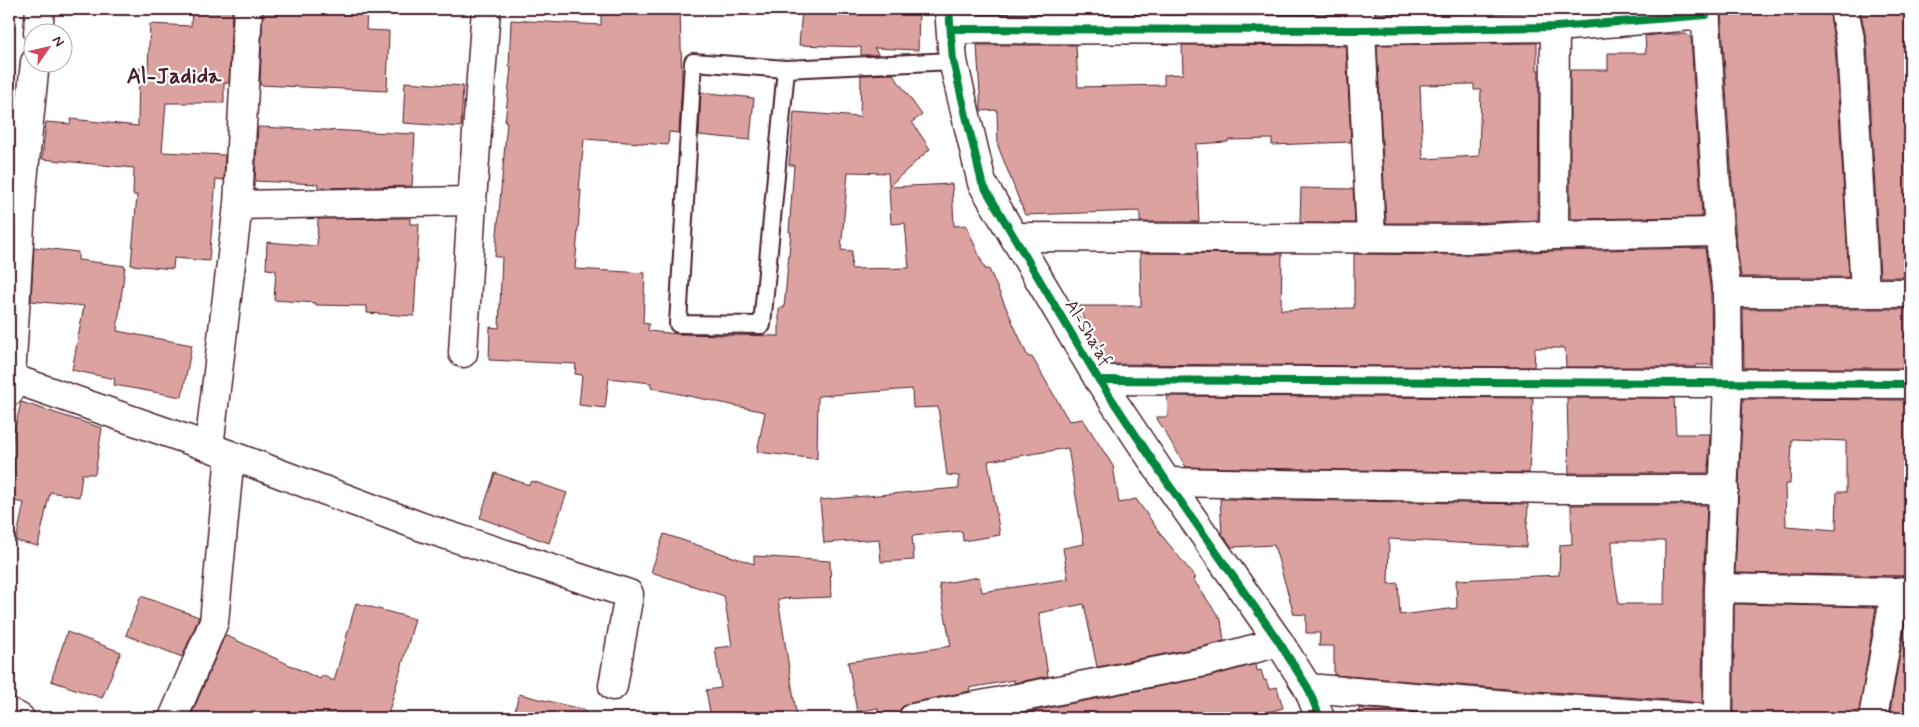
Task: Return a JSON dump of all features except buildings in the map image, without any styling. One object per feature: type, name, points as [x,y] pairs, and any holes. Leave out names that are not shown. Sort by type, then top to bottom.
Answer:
[{"type":"street","points":[[39,22],[40,9]]},
{"type":"street","points":[[173,718],[214,622],[219,451],[238,204],[248,9]]},
{"type":"street","points":[[463,353],[486,9]]},
{"type":"street","points":[[1844,9],[1851,44],[1866,292]]},
{"type":"street","points":[[950,19],[1555,18],[1706,12],[1719,232],[1727,293],[1728,384],[1719,588],[1718,718]]},
{"type":"street","points":[[1554,235],[1555,18]]},
{"type":"street","name":"Al-Sha'af","points":[[950,19],[953,60],[982,183],[1099,380],[1167,482],[1279,642],[1308,688],[1320,718]]},
{"type":"street","points":[[1361,19],[1370,238]]},
{"type":"street","points":[[34,72],[22,190],[12,322],[10,385],[219,451],[422,528],[629,594],[614,686]]},
{"type":"street","points":[[238,204],[472,201]]},
{"type":"street","points":[[1014,237],[1470,240],[1554,235],[1719,232]]},
{"type":"street","points":[[1727,293],[1910,293]]},
{"type":"street","points":[[1099,380],[1910,384]]},
{"type":"street","points":[[1167,482],[1557,489],[1724,489]]},
{"type":"street","points":[[1719,588],[1902,592],[1873,718]]},
{"type":"street","points":[[914,718],[1206,662],[1279,642]]},
{"type":"street","points":[[1308,688],[1520,706],[1697,718]]},
{"type":"street","points":[[9,712],[20,718]]},
{"type":"lane","points":[[786,68],[762,325],[678,324],[692,62],[786,68],[953,60]]},
{"type":"cycle path","points":[[949,9],[953,61],[982,183],[1099,380],[1167,482],[1279,642],[1308,688],[1320,718]]},
{"type":"cycle path","points":[[951,29],[1361,30],[1556,27],[1706,15]]},
{"type":"cycle path","points":[[1099,380],[1910,384]]},
{"type":"district","name":"Al-Jadida","points":[[174,77]]}]
